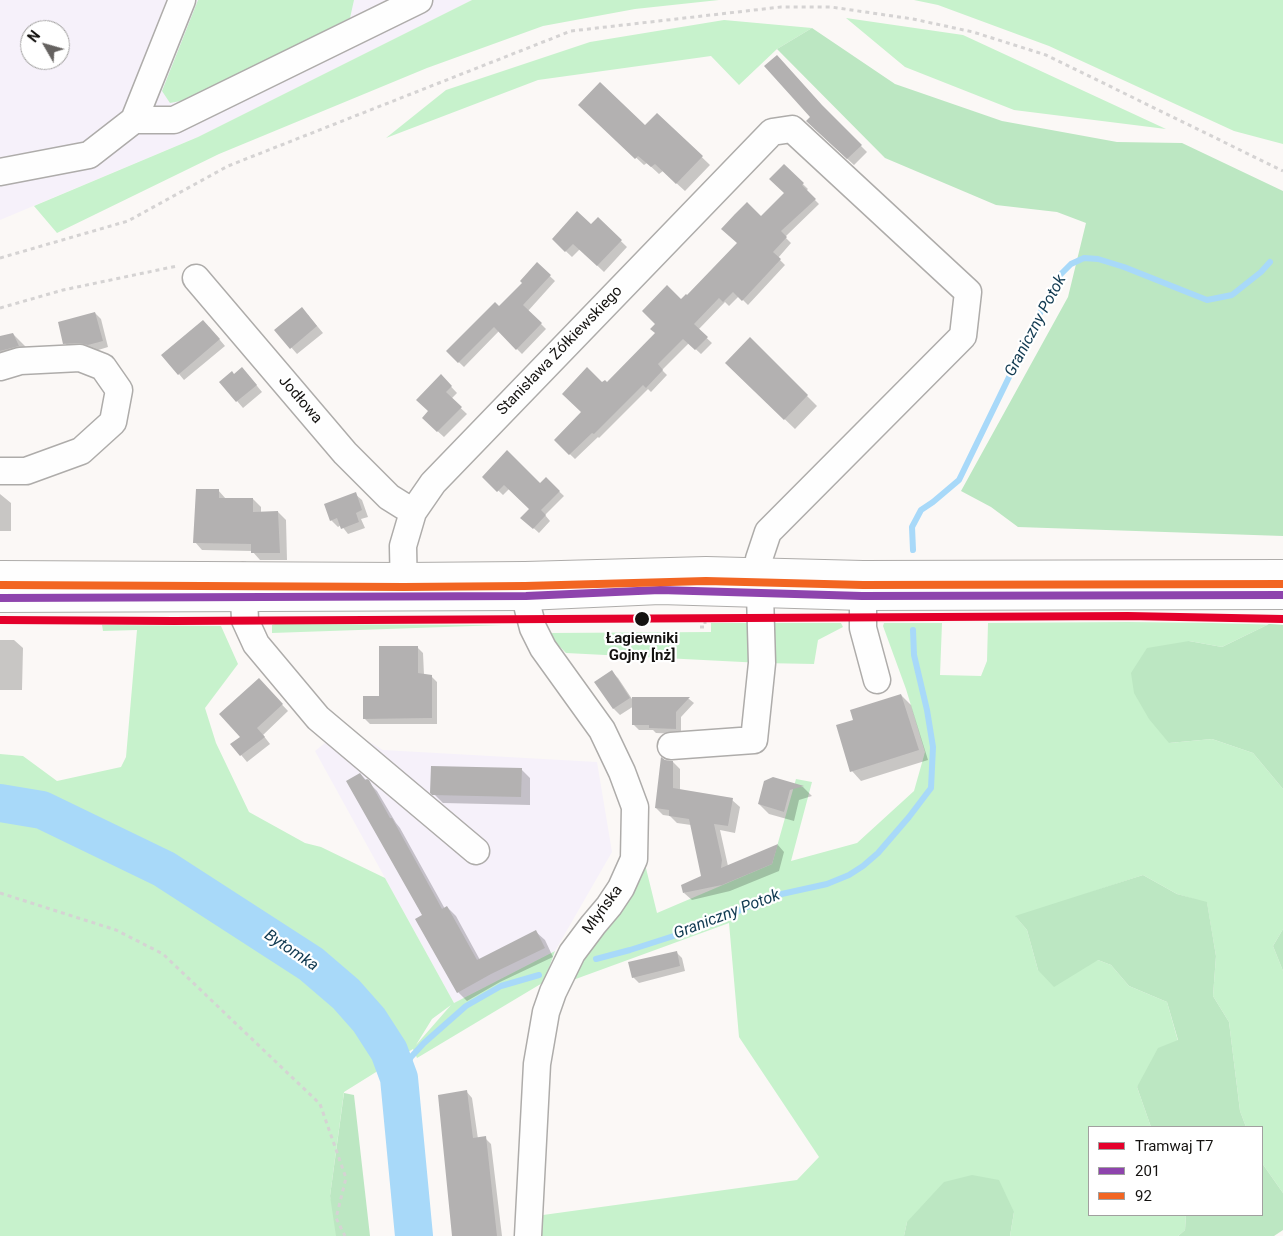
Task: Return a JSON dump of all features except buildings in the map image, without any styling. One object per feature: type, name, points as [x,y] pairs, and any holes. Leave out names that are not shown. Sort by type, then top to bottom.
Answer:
[{"type":"main road","points":[[863,585],[1283,574]]},
{"type":"main road","points":[[0,575],[243,587]]},
{"type":"main road","points":[[0,598],[243,587],[526,586],[660,590],[759,583],[1283,594]]},
{"type":"street","points":[[0,172],[89,156],[134,120],[182,0]]},
{"type":"street","points":[[134,120],[174,120],[419,0]]},
{"type":"street","name":"Stanisława Żółkiewskiego","points":[[404,586],[403,546],[413,512],[433,483],[772,132],[792,128],[968,292],[964,336],[768,532],[759,559],[759,583]]},
{"type":"street","name":"Jodłowa","points":[[196,278],[346,453],[389,497],[413,512]]},
{"type":"street","points":[[0,367],[20,361],[80,358],[103,367],[120,390],[113,422],[81,451],[26,471],[0,470]]},
{"type":"street","points":[[670,746],[754,740],[762,663],[759,583]]},
{"type":"street","points":[[863,585],[863,628],[877,680]]},
{"type":"street","name":"Młyńska","points":[[526,586],[533,628],[543,648],[602,730],[622,772],[635,807],[634,859],[621,888],[572,953],[553,992],[546,1012],[537,1064],[528,1236]]},
{"type":"street","points":[[243,587],[245,620],[256,644],[318,718],[476,851]]},
{"type":"path","points":[[830,0],[831,7]]},
{"type":"path","points":[[0,258],[128,221],[228,166],[571,31],[781,7],[831,7],[913,18],[973,32],[1046,55],[1283,171]]},
{"type":"path","points":[[0,308],[63,290],[176,266],[196,278]]},
{"type":"path","points":[[0,893],[116,930],[163,954],[320,1104],[346,1178],[336,1218],[345,1236]]},
{"type":"shaded area","points":[[0,0],[472,0],[198,137],[0,220]]},
{"type":"shaded area","points":[[345,727],[383,750],[597,762],[612,852],[555,951],[454,1003],[315,751]]},
{"type":"green space","points":[[198,0],[354,0],[350,18],[186,100],[170,103],[162,91]]},
{"type":"green space","points":[[472,0],[719,0],[635,9],[543,26],[427,68],[219,154],[57,233],[34,206],[198,137]]},
{"type":"green space","points":[[914,0],[1283,0],[1283,144],[1234,131],[1049,46],[938,5]]},
{"type":"green space","points":[[846,18],[963,35],[1166,129],[1014,110],[905,67]]},
{"type":"green space","points":[[724,20],[812,28],[777,49],[739,85],[711,56],[538,80],[386,138],[446,90],[590,42]]},
{"type":"green space","points":[[812,28],[895,84],[1002,121],[1117,142],[1182,143],[1283,191],[1283,536],[1018,527],[991,507],[961,491],[1068,297],[1086,223],[1057,212],[996,205],[885,158],[777,49]]},
{"type":"green space","points":[[1128,622],[1268,625],[1222,647],[1189,641],[1169,743],[1212,739],[1253,753],[1283,789],[1283,929],[1273,946],[1283,971],[1283,1193],[1263,1164],[1263,1126],[1246,1126],[1240,1111],[1229,1022],[1213,996],[1216,956],[1207,903],[1177,894],[1143,875],[1016,917],[1027,930],[1038,970],[1098,960],[1111,965],[1129,986],[1167,1002],[1178,1041],[1137,1087],[1151,1126],[1088,1126],[1088,1216],[1186,1216],[1185,1230],[1178,1236],[1010,1236],[1014,1212],[907,1222],[904,1236],[539,1236],[543,1215],[797,1180],[819,1157],[739,1037],[729,923],[562,984],[643,856],[657,913],[772,864],[796,779],[812,782],[791,861],[857,843],[914,791],[925,752],[906,689],[883,626],[884,623],[942,623],[940,675],[981,676],[987,661],[988,623]]},
{"type":"green space","points":[[711,623],[841,623],[843,627],[818,640],[814,664],[566,653],[550,637],[549,633],[711,632]]},
{"type":"green space","points":[[1269,624],[1283,625],[1283,789],[1253,753],[1212,739],[1169,743],[1149,719],[1134,693],[1131,673],[1147,648],[1189,641],[1222,647]]},
{"type":"green space","points":[[102,625],[221,626],[238,664],[205,708],[216,743],[249,812],[305,843],[321,847],[385,878],[454,1003],[555,951],[544,982],[417,1058],[413,1049],[344,1092],[330,1196],[336,1218],[336,1236],[0,1236],[0,754],[23,756],[57,781],[121,767],[126,757],[137,630],[103,631]],"holes":[[[451,1005],[416,1045],[432,1019]]]},
{"type":"green space","points":[[272,625],[502,625],[272,633]]},
{"type":"green space","points":[[1143,875],[1177,894],[1207,902],[1216,956],[1213,996],[1229,1022],[1240,1111],[1246,1126],[1151,1126],[1137,1087],[1158,1048],[1178,1040],[1167,1002],[1129,986],[1111,965],[1098,960],[1054,987],[1038,970],[1027,930],[1015,916]]},
{"type":"green space","points":[[1283,929],[1283,971],[1273,946]]},
{"type":"green space","points":[[344,1093],[354,1095],[370,1236],[336,1236],[330,1196]]},
{"type":"green space","points":[[1263,1164],[1283,1193],[1283,1230],[1274,1236],[1178,1236],[1185,1230],[1186,1216],[1263,1216]]},
{"type":"green space","points":[[972,1175],[999,1180],[1014,1212],[1010,1236],[904,1236],[907,1222],[944,1182]]},
{"type":"waterway","name":"Graniczny Potok","points":[[913,550],[912,527],[921,510],[959,480],[1046,301],[1060,275],[1071,264],[1084,258],[1098,259],[1124,267],[1207,300],[1232,295],[1261,272],[1270,262]]},
{"type":"waterway","name":"Graniczny Potok","points":[[596,959],[711,924],[768,897],[827,884],[849,875],[878,853],[931,788],[933,747],[927,710],[914,655],[913,630]]},
{"type":"waterway","name":"Bytomka","points":[[0,803],[42,810],[164,869],[311,964],[346,994],[369,1020],[389,1051],[399,1078],[414,1236]]},
{"type":"waterway","name":"Graniczny Potok","points":[[399,1078],[411,1057],[424,1043],[466,1006],[501,986],[539,975]]},
{"type":"tram line","name":"T7","points":[[0,620],[174,621],[1128,616],[1283,619]]},
{"type":"transit line","name":"92","points":[[0,585],[404,587],[706,581],[863,585],[1283,584]]},
{"type":"transit line","name":"201","points":[[0,598],[526,596],[660,590],[862,596],[1283,595]]},
{"type":"place","name":"Łagiewniki Gojny [nż]","points":[[642,619]]}]
